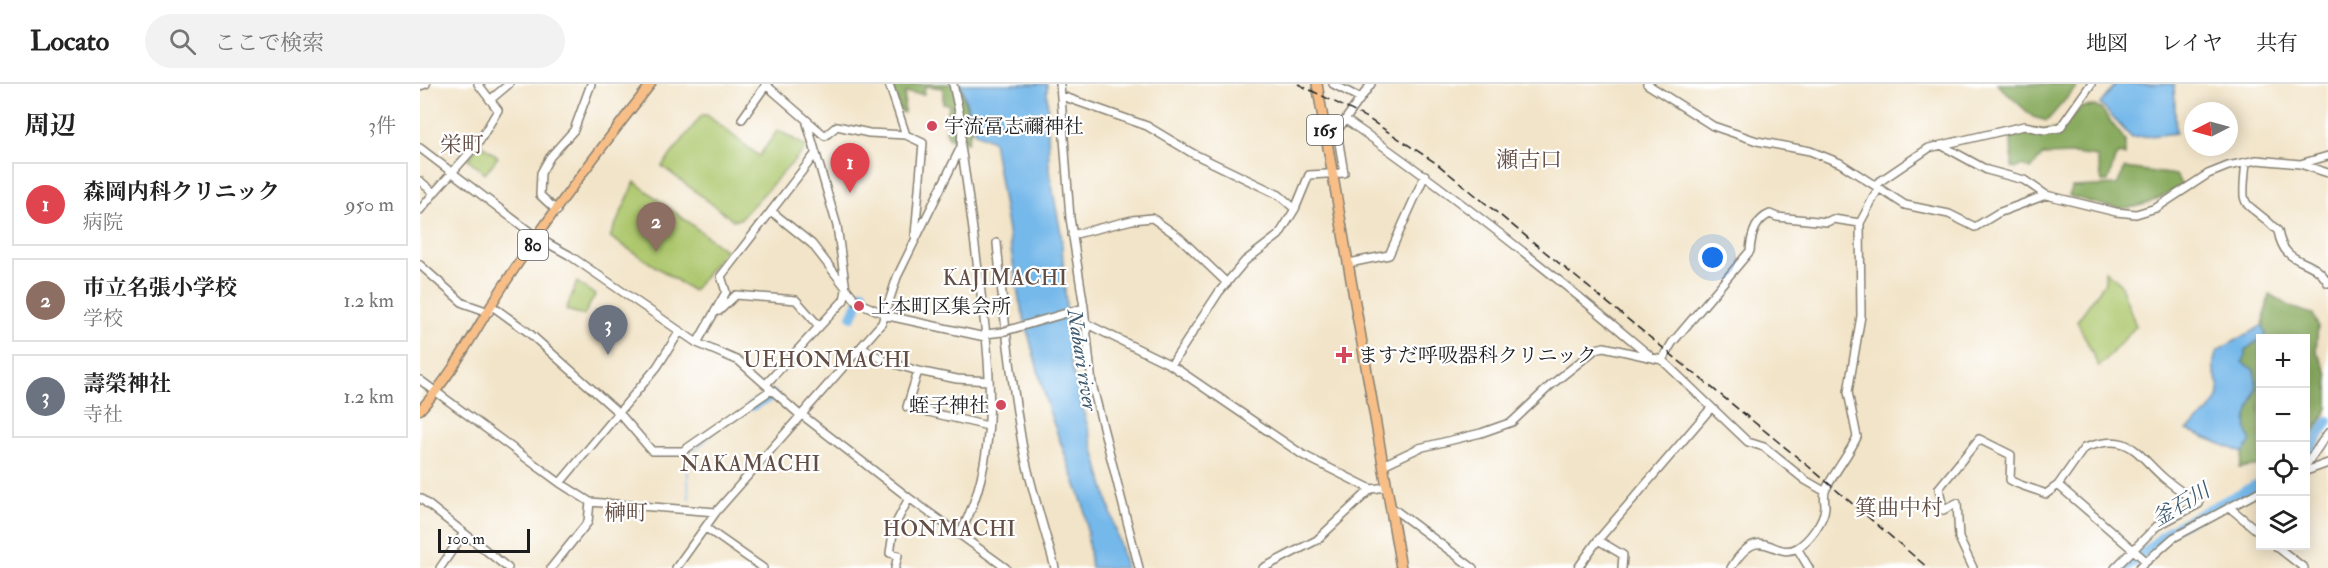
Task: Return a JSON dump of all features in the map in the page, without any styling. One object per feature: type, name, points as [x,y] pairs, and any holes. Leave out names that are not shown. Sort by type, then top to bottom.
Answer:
[{"type":"highway","name":"165","points":[[1317,84],[1401,568]]},
{"type":"main road","name":"80","points":[[420,410],[456,366],[490,309],[595,156],[651,84]]},
{"type":"street","points":[[420,86],[426,84]]},
{"type":"street","points":[[420,210],[479,142],[498,110],[478,84]]},
{"type":"street","points":[[490,100],[509,84]]},
{"type":"street","points":[[557,211],[540,195],[541,174],[550,156],[574,130],[591,84]]},
{"type":"street","points":[[742,119],[766,84],[807,123],[827,136],[837,126],[869,133],[906,135],[923,143],[914,238]]},
{"type":"street","points":[[889,84],[906,135]]},
{"type":"street","points":[[953,84],[962,126],[961,147],[986,335],[989,381],[989,433],[984,460],[968,515],[959,535]]},
{"type":"street","points":[[1060,84],[1072,235],[1098,414],[1139,568]]},
{"type":"street","points":[[1333,84],[1360,98]]},
{"type":"street","points":[[1171,365],[1227,283],[1245,261],[1279,236],[1295,209],[1309,175],[1334,176],[1344,173],[1337,131],[1371,84]]},
{"type":"street","points":[[1647,84],[1713,126],[1757,141],[1810,151],[1840,163],[1905,205],[1949,214],[1975,227],[1998,213],[2046,195]]},
{"type":"street","points":[[1731,568],[1746,548],[1761,542],[1788,549],[1797,548],[1822,520],[1825,509],[1824,491],[1857,437],[1848,392],[1862,316],[1860,223],[1877,186],[1929,148],[2024,126],[2045,130],[2060,128],[2091,84]]},
{"type":"street","points":[[1062,96],[1147,126],[1192,153],[1279,195],[1295,209]]},
{"type":"street","points":[[1346,120],[1425,175],[1556,276],[1651,356]]},
{"type":"street","points":[[766,384],[818,325],[823,324],[844,300],[846,290],[837,226],[807,123]]},
{"type":"street","points":[[1941,145],[1987,170],[2024,180],[2046,195],[2116,212],[2136,214],[2156,208],[2208,174],[2246,162],[2264,160],[2300,164],[2328,173]]},
{"type":"street","points":[[676,568],[716,512],[882,323],[895,281],[914,238],[961,147]]},
{"type":"street","points":[[420,148],[538,238],[569,255],[697,343],[739,361],[801,415],[909,498],[1006,568]]},
{"type":"street","points":[[697,343],[726,292],[721,276],[816,153]]},
{"type":"street","points":[[2300,164],[2328,156]]},
{"type":"street","points":[[2246,162],[2243,194],[2248,208],[2278,231],[2283,250],[2319,269],[2328,283]]},
{"type":"street","points":[[1349,263],[1389,255],[1425,175]]},
{"type":"street","points":[[420,181],[434,193]]},
{"type":"street","points":[[771,211],[812,244],[846,290],[859,303],[885,315],[986,335],[1082,308]]},
{"type":"street","points":[[1662,360],[1672,343],[1750,251],[1751,239],[1760,220],[1770,214],[1777,217],[1860,223]]},
{"type":"street","points":[[1072,235],[1132,220],[1152,218],[1179,237],[1227,283]]},
{"type":"street","points":[[997,243],[1004,323],[1022,441],[1045,541],[1055,568]]},
{"type":"street","points":[[420,265],[463,303],[490,309],[528,332],[617,412],[652,451],[683,452],[694,448],[727,422],[774,393]]},
{"type":"street","points":[[712,319],[736,295],[774,297],[796,300],[818,325]]},
{"type":"street","points":[[1085,323],[1171,365],[1303,455],[1371,489]]},
{"type":"street","points":[[560,483],[617,412],[657,367],[680,331]]},
{"type":"street","points":[[861,347],[885,361],[918,371],[957,379],[989,381]]},
{"type":"street","points":[[1383,465],[1419,448],[1481,433],[1512,422],[1551,385],[1596,349],[1604,347],[1662,360],[1748,442],[1764,447],[1805,480],[1824,491]]},
{"type":"street","points":[[918,371],[907,407],[988,426]]},
{"type":"street","points":[[420,380],[560,483],[590,502],[689,508],[716,512]]},
{"type":"street","points":[[1578,568],[1598,540],[1711,408]]},
{"type":"street","points":[[2310,459],[2328,433]]},
{"type":"street","points":[[1973,568],[1959,538],[1957,503],[1943,510],[1939,488],[1979,439],[2011,454],[2010,480],[2046,494],[2058,485],[2084,448],[2113,442],[2140,452],[2164,478],[2199,504],[2157,526],[2135,551],[2115,568]]},
{"type":"street","points":[[2310,470],[2328,463]]},
{"type":"street","points":[[2058,485],[2144,560]]},
{"type":"street","points":[[1263,568],[1317,540],[1371,489],[1387,486]]},
{"type":"street","points":[[2139,568],[2144,560],[2173,537],[2256,493]]},
{"type":"street","points":[[420,498],[508,568]]},
{"type":"street","points":[[895,568],[898,555],[890,553],[894,527],[909,498]]},
{"type":"street","points":[[551,568],[588,522],[590,502]]},
{"type":"street","points":[[1391,507],[1473,568]]},
{"type":"street","points":[[2229,507],[2256,530]]},
{"type":"street","points":[[706,528],[763,568]]},
{"type":"street","points":[[440,568],[464,533]]},
{"type":"street","points":[[1598,540],[1623,555],[1622,568]]},
{"type":"street","points":[[1797,548],[1809,568]]},
{"type":"street","points":[[2281,550],[2304,568]]},
{"type":"green space","points":[[891,84],[960,84],[972,126],[967,143],[949,139],[946,131],[949,105],[943,103],[943,88],[925,86],[924,94],[905,93],[904,113],[901,112]]},
{"type":"green space","points":[[1997,84],[2079,84],[2047,121],[2033,117]]},
{"type":"green space","points":[[2095,106],[2101,109],[2125,140],[2125,156],[2119,154],[2115,158],[2108,182],[2102,182],[2097,157],[2074,154],[2043,155],[2031,169],[2022,165],[2016,169],[2012,167],[2011,137],[2018,131],[2054,130],[2065,124],[2081,107]]},
{"type":"green space","points":[[702,115],[707,115],[759,156],[778,130],[807,147],[740,219],[733,220],[662,166]]},
{"type":"green space","points":[[481,144],[498,157],[485,174],[468,159]]},
{"type":"green space","points":[[2125,168],[2176,175],[2182,186],[2150,202],[2127,208],[2116,208],[2069,196],[2072,187],[2117,185]]},
{"type":"green space","points":[[635,182],[725,250],[693,291],[610,237]]},
{"type":"green space","points":[[2105,271],[2120,283],[2136,326],[2099,367],[2077,321],[2105,282]]},
{"type":"green space","points":[[577,282],[595,295],[584,315],[566,310]]},
{"type":"green space","points":[[2269,294],[2293,308],[2313,314],[2318,326],[2316,350],[2328,375],[2328,408],[2310,439],[2310,334],[2266,334],[2263,325]]},
{"type":"green space","points":[[2256,343],[2256,386],[2241,362],[2245,350]]},
{"type":"green space","points":[[2256,390],[2256,466],[2239,468],[2243,453],[2250,441],[2246,421]]},
{"type":"water","points":[[961,84],[1047,84],[1049,170],[1061,233],[1070,361],[1126,568],[1091,568],[1084,507],[1048,408],[1019,299],[993,141],[975,133]]},
{"type":"water","points":[[2116,84],[2174,84],[2176,133],[2132,138],[2100,104]]},
{"type":"water","points":[[2263,325],[2266,334],[2256,334],[2256,342],[2245,350],[2245,358],[2242,362],[2254,370],[2256,380],[2256,389],[2246,420],[2251,441],[2243,453],[2187,430],[2215,404],[2219,394],[2214,370],[2217,351]]},
{"type":"waterway","points":[[852,316],[863,293]]},
{"type":"waterway","points":[[752,406],[773,395]]},
{"type":"waterway","name":"釜石川","points":[[2310,450],[2328,421]]},
{"type":"waterway","points":[[689,500],[687,457],[714,433]]},
{"type":"waterway","name":"釜石川","points":[[2126,568],[2170,530],[2256,485]]},
{"type":"railway","points":[[1298,84],[1367,118],[1436,163],[1808,466],[1928,568]]},
{"type":"place","name":"宇流冨志禰神社","points":[[932,126]]},
{"type":"place","name":"森岡内科クリニック","points":[[850,193]]},
{"type":"place","name":"市立名張小学校","points":[[656,252]]},
{"type":"place","name":"上本町区集会所","points":[[859,306]]},
{"type":"place","name":"壽榮神社","points":[[608,355]]},
{"type":"place","name":"ますだ呼吸器科クリニック","points":[[1344,355]]},
{"type":"place","name":"蛭子神社","points":[[1001,405]]},
{"type":"district","name":"栄町","points":[[462,145]]},
{"type":"district","name":"瀬古口","points":[[1529,160]]},
{"type":"district","name":"KAJIMACHI","points":[[1005,278]]},
{"type":"district","name":"UEHONMACHI","points":[[827,360]]},
{"type":"district","name":"NAKAMACHI","points":[[750,464]]},
{"type":"district","name":"箕曲中村","points":[[1899,508]]},
{"type":"district","name":"榊町","points":[[626,513]]},
{"type":"district","name":"HONMACHI","points":[[949,529]]},
{"type":"water label","name":"Nabari river","points":[[1082,360]]}]
